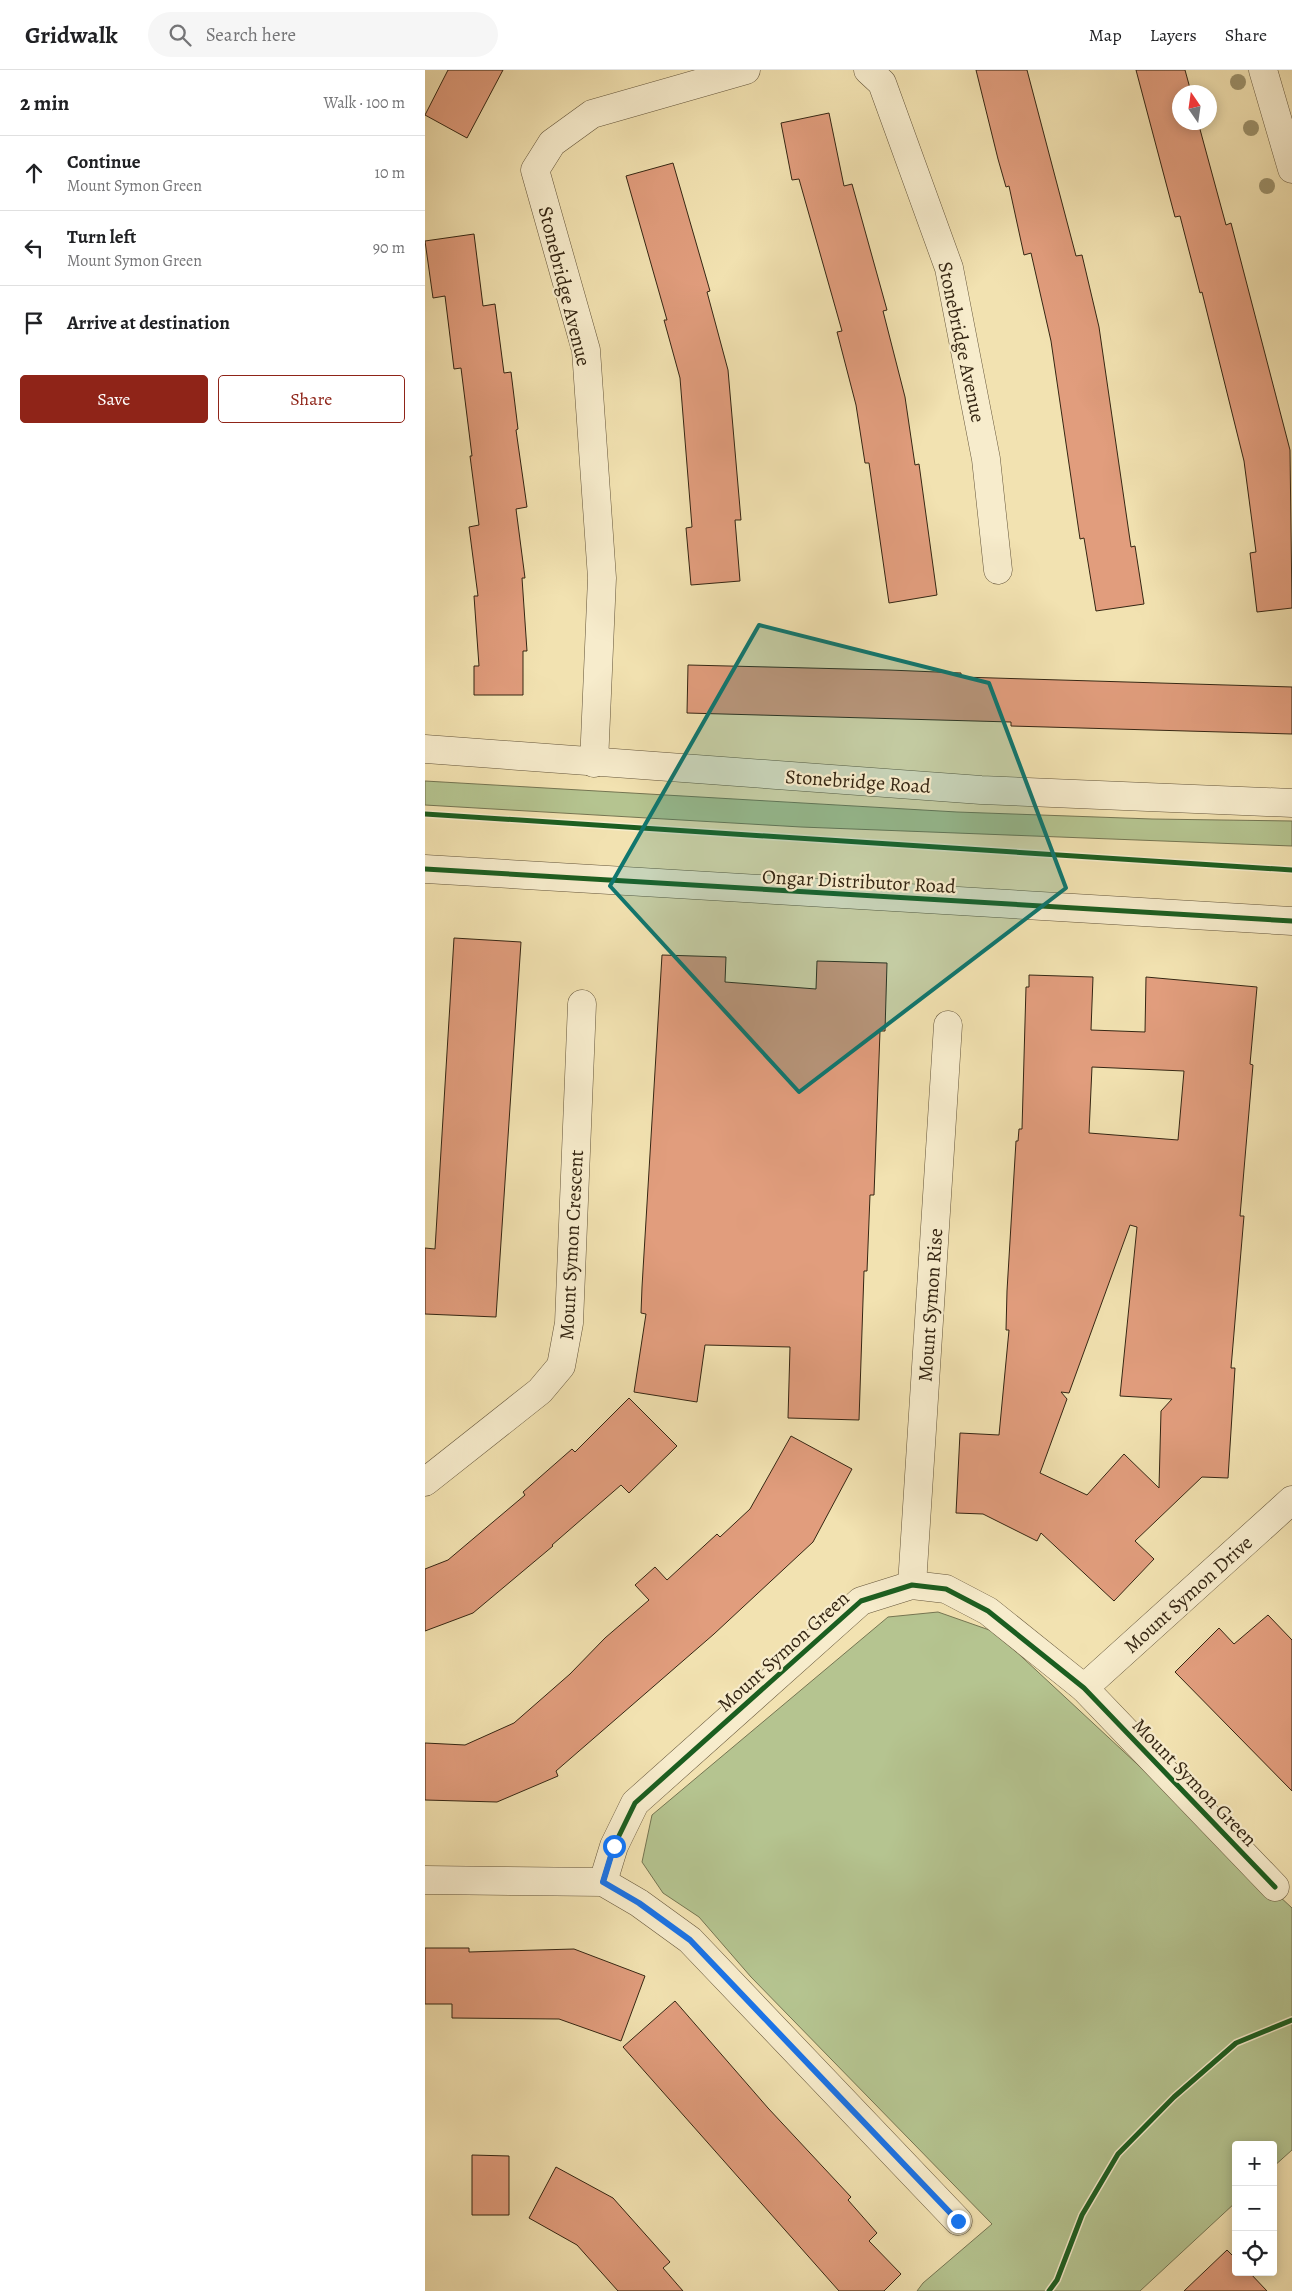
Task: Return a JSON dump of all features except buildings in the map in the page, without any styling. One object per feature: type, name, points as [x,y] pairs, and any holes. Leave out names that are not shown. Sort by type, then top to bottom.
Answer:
[{"type":"street","name":"Stonebridge Avenue","points":[[593,763],[602,578],[586,350],[535,170],[552,143],[592,114],[746,70]]},
{"type":"street","name":"Stonebridge Avenue","points":[[868,70],[882,83],[949,268],[986,459],[999,570]]},
{"type":"street","points":[[1263,70],[1292,169]]},
{"type":"street","name":"Stonebridge Road","points":[[425,749],[593,763],[981,790],[1292,803]]},
{"type":"street","name":"Ongar Distributor Road","points":[[425,869],[1292,921]]},
{"type":"street","name":"Mount Symon Crescent","points":[[425,1482],[540,1391],[561,1366],[569,1323],[583,1004]]},
{"type":"street","name":"Mount Symon Rise","points":[[912,1585],[949,1025]]},
{"type":"street","name":"Mount Symon Drive","points":[[1084,1688],[1292,1500]]},
{"type":"street","name":"Mount Symon Green","points":[[603,1882],[614,1846],[635,1803],[861,1601],[912,1585],[946,1588],[988,1611],[1084,1688],[1275,1887]]},
{"type":"street","points":[[425,1880],[603,1882],[639,1903],[690,1940],[958,2221]]},
{"type":"highlighted area","points":[[759,625],[989,683],[1066,888],[799,1092],[610,886]]},
{"type":"green space","points":[[425,781],[957,812],[1152,819],[1292,821],[1292,846],[801,827],[425,805]]},
{"type":"green space","points":[[938,1612],[995,1632],[1292,1908],[1292,2150],[1277,2163],[1277,2141],[1232,2141],[1232,2206],[1140,2291],[917,2291],[923,2283],[992,2224],[751,1977],[699,1917],[663,1893],[642,1862],[652,1815],[888,1617]]},
{"type":"cycle path","points":[[425,814],[1292,870]]},
{"type":"cycle path","points":[[425,869],[1292,921]]},
{"type":"cycle path","points":[[603,1882],[614,1846],[635,1803],[861,1601],[912,1585],[946,1589],[988,1611],[1084,1688],[1275,1887]]},
{"type":"cycle path","points":[[1049,2291],[1057,2280],[1082,2215],[1118,2154],[1174,2097],[1236,2043],[1292,2020]]},
{"type":"route","points":[[614,1846],[603,1882],[639,1903],[690,1940],[739,1994],[958,2221]]}]
